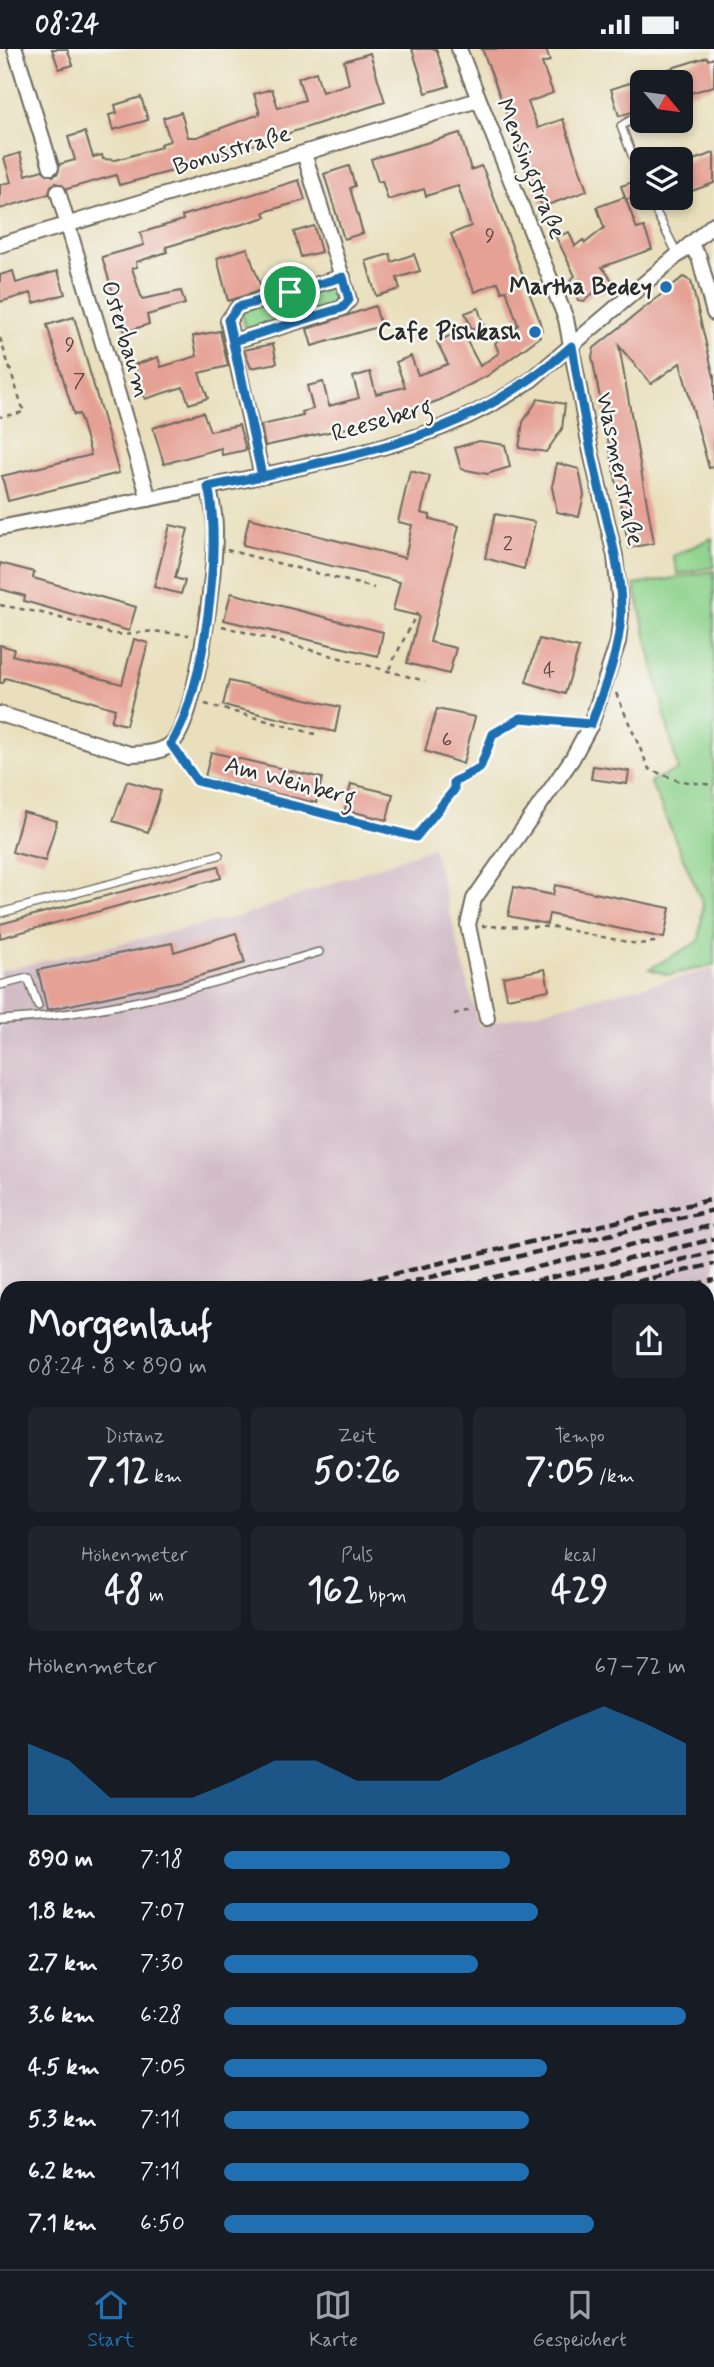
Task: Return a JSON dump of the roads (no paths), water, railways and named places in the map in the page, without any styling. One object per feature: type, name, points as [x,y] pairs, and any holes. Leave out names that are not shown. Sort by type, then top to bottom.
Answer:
[{"type":"street","points":[[15,49],[51,167]]},
{"type":"street","name":"Mensingstraße","points":[[459,49],[566,319],[572,346]]},
{"type":"street","name":"Bonusstraße","points":[[0,245],[478,100]]},
{"type":"street","points":[[234,341],[342,308],[349,300],[303,153]]},
{"type":"street","name":"Osterbaum","points":[[58,192],[149,499]]},
{"type":"street","name":"Reeseberg","points":[[0,528],[262,476],[430,434],[505,397],[543,371],[714,224]]},
{"type":"street","points":[[690,245],[699,257],[714,313]]},
{"type":"street","points":[[262,476],[228,320],[238,307],[343,277]]},
{"type":"street","name":"Wasmerstraße","points":[[481,1013],[468,925],[474,899],[484,881],[558,780],[591,724],[618,642],[621,614],[617,567],[572,346]]},
{"type":"street","points":[[0,714],[130,754],[144,754],[171,744],[182,729],[192,700],[203,637],[214,547],[214,515],[208,487]]},
{"type":"lane","points":[[630,121],[621,126],[630,150]]},
{"type":"lane","points":[[655,210],[678,255]]},
{"type":"lane","points":[[0,913],[219,855]]},
{"type":"lane","points":[[0,1020],[55,1017],[131,1005],[319,952]]},
{"type":"lane","points":[[0,985],[28,978],[38,1006]]},
{"type":"railway","points":[[364,1281],[714,1199]]},
{"type":"railway","points":[[415,1281],[714,1210]]},
{"type":"railway","points":[[479,1281],[714,1225]]},
{"type":"railway","points":[[537,1281],[714,1239]]},
{"type":"railway","points":[[591,1281],[714,1252]]},
{"type":"railway","points":[[639,1281],[714,1264]]},
{"type":"railway","points":[[710,1281],[714,1280]]},
{"type":"place","name":"Martha Bedey","points":[[666,287]]},
{"type":"place","name":"Cafe Pishkash","points":[[535,332]]}]
